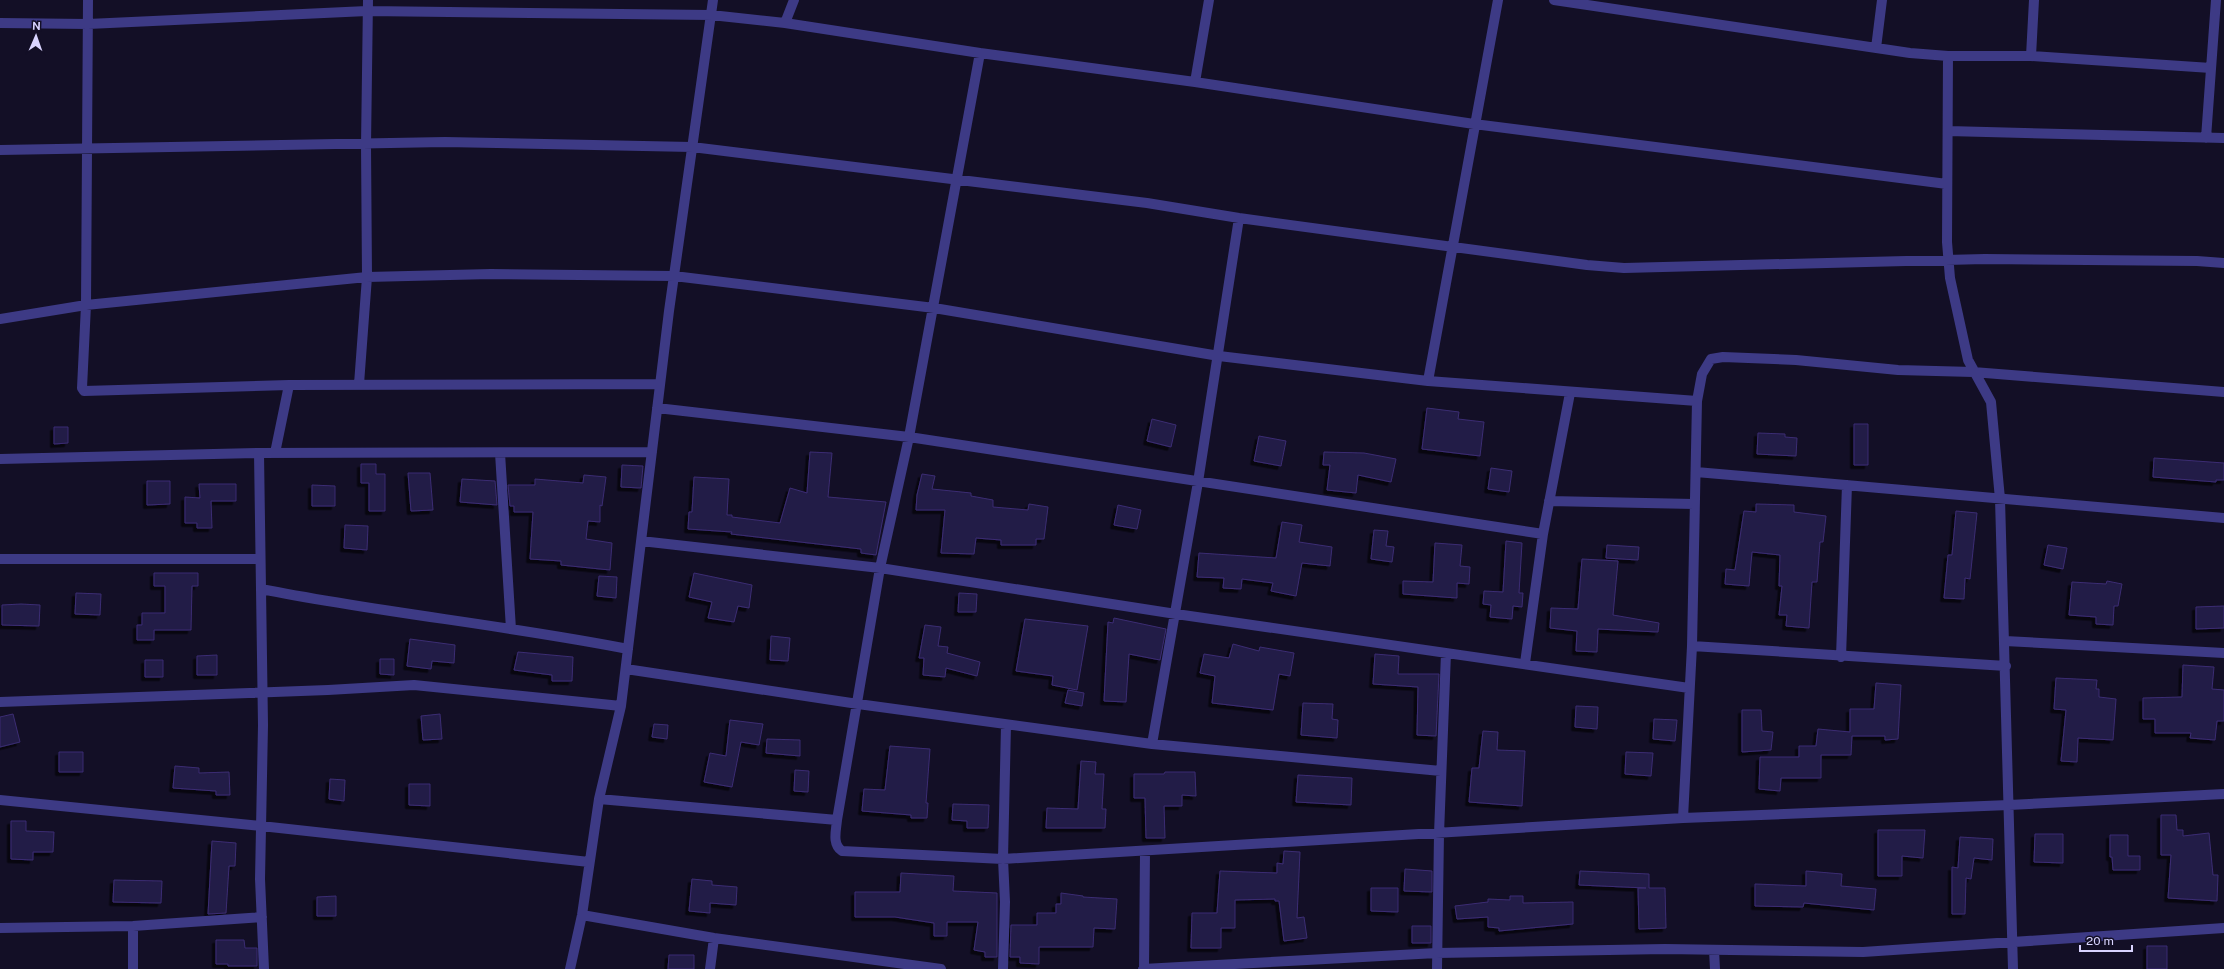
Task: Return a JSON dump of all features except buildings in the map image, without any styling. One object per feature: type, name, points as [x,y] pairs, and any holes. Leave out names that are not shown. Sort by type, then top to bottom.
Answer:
[{"type":"street","points":[[88,0],[86,305],[82,388],[84,391],[359,384],[660,384]]},
{"type":"street","points":[[359,384],[367,277],[366,144],[368,0]]},
{"type":"street","points":[[570,969],[582,915],[599,799],[621,706],[674,276],[713,0]]},
{"type":"street","points":[[785,23],[794,0]]},
{"type":"street","points":[[1196,82],[1209,0]]},
{"type":"street","points":[[1428,381],[1451,247],[1498,0]]},
{"type":"street","points":[[1554,0],[1876,48],[1948,56],[2031,56],[2212,68]]},
{"type":"street","points":[[1876,48],[1882,0]]},
{"type":"street","points":[[2031,56],[2034,0]]},
{"type":"street","points":[[2206,138],[2212,68],[2220,12],[2216,0]]},
{"type":"street","points":[[0,23],[88,24],[367,11],[711,15],[785,23],[980,53],[1196,82],[1474,124],[1947,184]]},
{"type":"street","points":[[980,53],[955,180],[934,308],[909,437],[880,568],[837,820],[835,842],[837,847],[842,851],[1003,859],[1439,834],[1683,818],[2009,805],[2224,794]]},
{"type":"street","points":[[1948,56],[1947,184],[1949,260],[1965,350],[1973,372],[1991,402],[2000,499],[2006,666],[2013,969]]},
{"type":"street","points":[[1948,131],[2224,138]]},
{"type":"street","points":[[0,150],[445,142],[692,147],[1146,203],[1239,218],[1451,247],[1587,265],[1624,268],[1949,260],[2181,261],[2224,263]]},
{"type":"street","points":[[1152,744],[1176,614],[1219,356],[1239,218]]},
{"type":"street","points":[[0,319],[86,305],[367,277],[491,274],[674,276],[934,308],[1219,356],[1428,381],[1570,393],[1697,401]]},
{"type":"street","points":[[1683,818],[1692,646],[1697,401],[1702,374],[1711,359],[1723,357],[1796,360],[1898,370],[1973,372],[2224,392]]},
{"type":"street","points":[[276,453],[289,385]]},
{"type":"street","points":[[1525,663],[1543,534],[1570,393]]},
{"type":"street","points":[[657,408],[909,437],[1543,534]]},
{"type":"street","points":[[500,452],[511,629]]},
{"type":"street","points":[[0,459],[259,453],[652,452]]},
{"type":"street","points":[[259,453],[262,691],[261,826],[264,969]]},
{"type":"street","points":[[1696,472],[2224,518]]},
{"type":"street","points":[[1841,656],[1847,485]]},
{"type":"street","points":[[1549,501],[1694,504]]},
{"type":"street","points":[[641,540],[880,568],[1176,614],[1525,663],[1689,688]]},
{"type":"street","points":[[0,559],[260,559]]},
{"type":"street","points":[[261,589],[378,610],[511,629],[628,649]]},
{"type":"street","points":[[2005,641],[2224,653]]},
{"type":"street","points":[[1692,646],[2006,666]]},
{"type":"street","points":[[1437,969],[1439,834],[1446,653]]},
{"type":"street","points":[[626,669],[858,704],[1152,744],[1441,771]]},
{"type":"street","points":[[0,702],[431,685],[621,706]]},
{"type":"street","points":[[1003,969],[1005,902],[1003,859],[1006,725]]},
{"type":"street","points":[[599,799],[837,820]]},
{"type":"street","points":[[0,800],[261,826],[589,862]]},
{"type":"street","points":[[1145,851],[1144,969],[1437,953],[1714,950],[1863,952],[2224,928]]},
{"type":"street","points":[[582,915],[872,965],[941,969]]},
{"type":"street","points":[[0,928],[133,926],[262,916]]},
{"type":"street","points":[[133,926],[133,969]]},
{"type":"street","points":[[710,969],[714,938]]},
{"type":"street","points":[[1714,950],[1715,969]]}]
